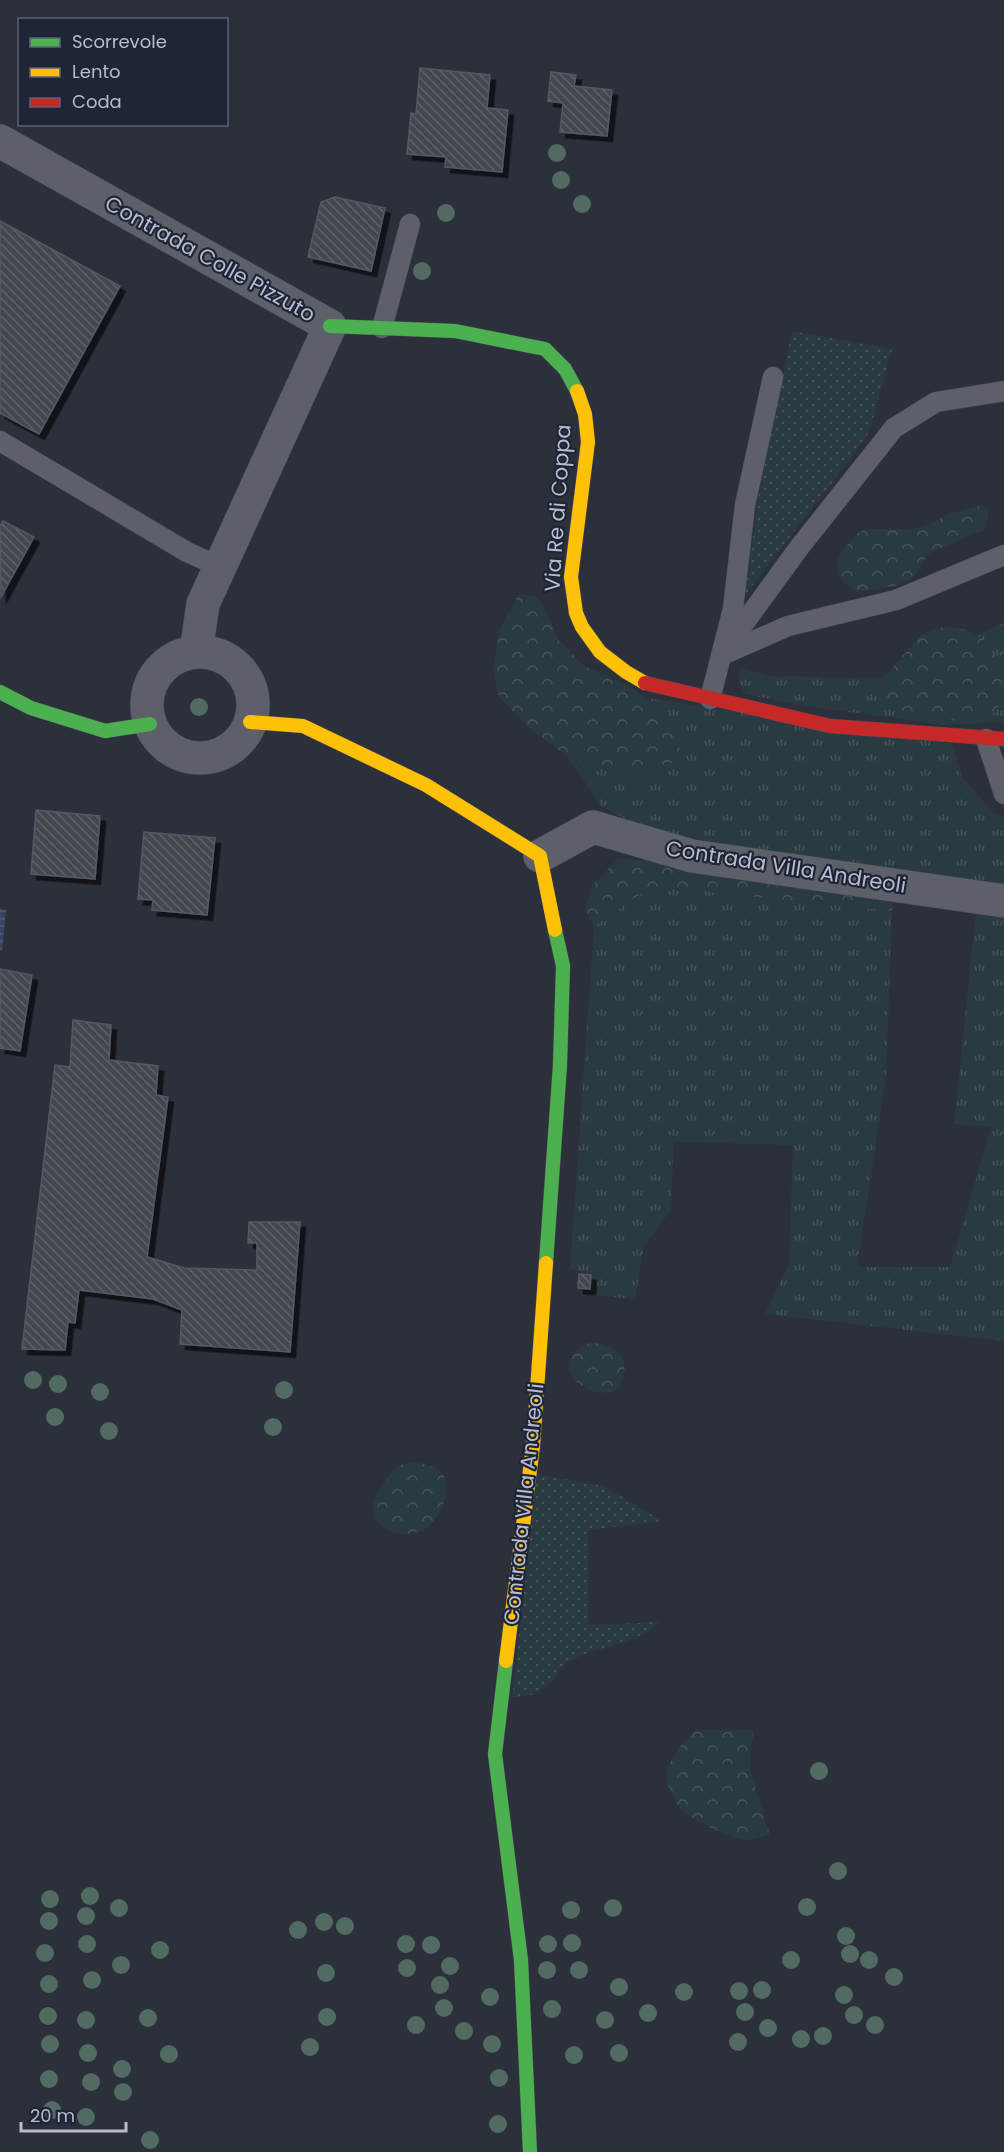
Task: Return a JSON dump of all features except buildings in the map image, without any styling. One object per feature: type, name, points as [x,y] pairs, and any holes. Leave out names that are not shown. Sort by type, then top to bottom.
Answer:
[{"type":"street","name":"Contrada Colle Pizzuto","points":[[0,141],[330,326],[203,604],[196,652]]},
{"type":"street","name":"Via Re di Coppa","points":[[330,326],[455,331],[545,349],[566,369],[585,414],[588,442],[571,577],[571,599],[579,626],[601,652],[642,682],[830,726],[995,739]]},
{"type":"street","points":[[203,652],[220,656],[234,664],[245,676],[252,692],[253,709],[250,722],[241,739],[228,750],[213,757],[196,758],[180,755],[165,746],[150,724],[147,701],[150,685],[159,670],[171,660],[187,653],[203,652]]},
{"type":"street","points":[[0,692],[31,708],[105,731],[150,724]]},
{"type":"street","points":[[250,722],[303,726],[426,785],[540,856]]},
{"type":"street","name":"Contrada Villa Andreoli","points":[[530,2152],[521,1960],[495,1754],[533,1446],[560,1065],[563,966],[540,856],[593,827],[692,856],[1004,901]]},
{"type":"lane","points":[[382,328],[410,224]]},
{"type":"lane","points":[[710,699],[733,609],[745,505],[773,377]]},
{"type":"lane","points":[[722,655],[798,549],[894,428],[936,402],[1004,391]]},
{"type":"lane","points":[[0,441],[187,552],[220,567]]},
{"type":"lane","points":[[722,655],[788,626],[896,600],[1004,555]]},
{"type":"lane","points":[[995,739],[1004,794]]},
{"type":"green space","points":[[792,331],[892,349],[870,430],[858,449],[745,595],[758,497]]},
{"type":"green space","points":[[983,505],[989,511],[985,529],[928,554],[914,578],[895,586],[857,592],[844,583],[837,572],[838,557],[856,534],[866,529],[911,529],[930,524],[951,513]]},
{"type":"green space","points":[[519,594],[536,596],[547,612],[558,639],[584,666],[625,684],[647,698],[677,725],[680,753],[667,768],[638,776],[567,756],[529,728],[499,697],[493,668],[500,629]]},
{"type":"green space","points":[[1004,623],[1004,722],[943,725],[799,705],[745,694],[739,682],[740,668],[771,676],[883,678],[881,691],[987,646],[978,635]]},
{"type":"green space","points":[[943,627],[960,628],[972,632],[989,646],[1000,675],[1003,694],[1003,702],[992,714],[969,721],[929,719],[903,713],[886,703],[881,691],[883,678],[922,634]]},
{"type":"green space","points":[[647,698],[952,744],[962,777],[994,813],[1004,816],[1004,887],[661,837],[602,807],[567,756],[638,776]]},
{"type":"green space","points":[[618,859],[664,861],[893,891],[892,911],[652,886],[594,926],[585,911],[591,887]]},
{"type":"green space","points":[[652,886],[892,911],[886,1076],[857,1267],[950,1267],[991,1127],[954,1124],[976,912],[1004,915],[1004,1341],[765,1314],[789,1264],[793,1145],[674,1142],[671,1210],[644,1245],[635,1299],[591,1295],[592,1274],[570,1269],[594,926]]},
{"type":"green space","points":[[590,1343],[606,1345],[622,1357],[625,1370],[617,1389],[606,1393],[593,1391],[581,1385],[572,1376],[569,1365],[574,1354]]},
{"type":"green space","points":[[412,1462],[432,1466],[439,1470],[445,1479],[446,1495],[440,1512],[430,1526],[417,1532],[400,1534],[385,1528],[374,1519],[373,1503],[376,1494],[395,1467]]},
{"type":"green space","points":[[537,1474],[603,1486],[662,1521],[588,1530],[588,1625],[660,1622],[639,1636],[567,1662],[552,1682],[537,1693],[512,1697]]},
{"type":"green space","points":[[695,1730],[754,1730],[750,1769],[770,1835],[747,1840],[732,1837],[702,1823],[678,1806],[668,1785],[668,1767],[680,1747]]},
{"type":"water","points":[[0,909],[6,910],[2,951],[0,950]]},
{"type":"traffic: fast","points":[[330,326],[455,331],[545,349],[565,369],[577,391]]},
{"type":"traffic: fast","points":[[0,692],[31,708],[105,731],[150,724]]},
{"type":"traffic: fast","points":[[546,1263],[560,1065],[563,966],[555,930]]},
{"type":"traffic: fast","points":[[506,1661],[495,1754],[521,1960],[530,2152]]},
{"type":"traffic: slow","points":[[577,391],[585,414],[588,442],[571,577],[576,613],[582,627],[600,652],[645,683]]},
{"type":"traffic: slow","points":[[250,722],[303,726],[426,785],[540,856],[555,930]]},
{"type":"traffic: slow","points":[[506,1661],[533,1446],[546,1263]]},
{"type":"traffic: jam","points":[[645,683],[830,726],[1004,739]]}]
